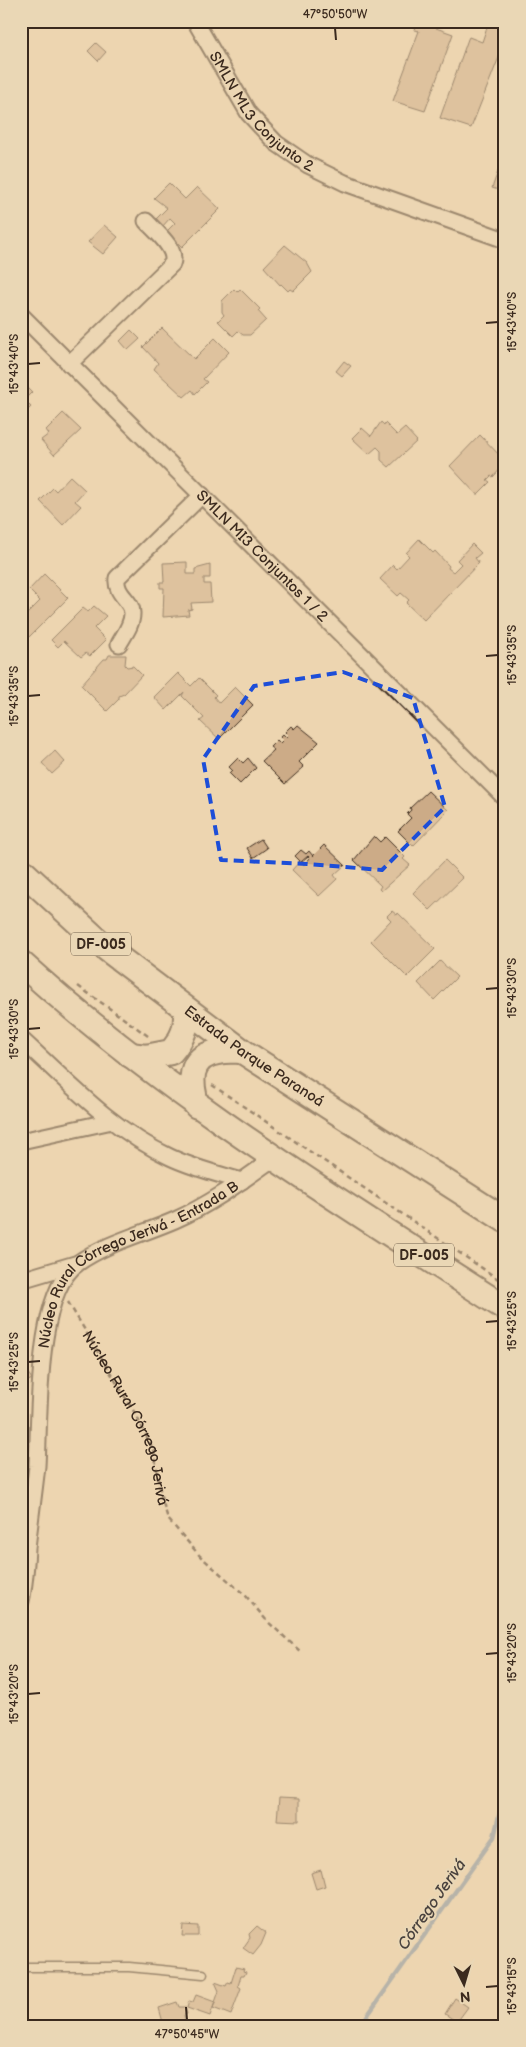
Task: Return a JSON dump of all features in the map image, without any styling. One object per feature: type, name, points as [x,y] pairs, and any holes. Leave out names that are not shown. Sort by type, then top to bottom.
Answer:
[{"type":"main road","name":"Estrada Parque Paranoá","points":[[21,870],[107,949],[242,1052],[505,1220]]},
{"type":"main road","name":"DF-005","points":[[21,962],[130,1055],[197,1106],[505,1308]]},
{"type":"main road","points":[[130,1055],[146,1056],[171,1052],[182,1040],[187,1024],[186,1010]]},
{"type":"main road","points":[[197,1106],[192,1088],[192,1071],[202,1059],[217,1052],[242,1052]]},
{"type":"street","name":"SMLN ML3 Conjunto 2","points":[[195,21],[249,114],[276,143],[308,165],[345,184],[505,240]]},
{"type":"street","points":[[70,364],[172,264],[174,259],[172,250],[146,221]]},
{"type":"street","name":"SMLN MI3 Conjuntos 1 / 2","points":[[21,315],[505,798]]},
{"type":"street","points":[[119,644],[130,624],[132,609],[117,588],[117,578],[202,495]]},
{"type":"street","points":[[21,1039],[112,1121],[147,1145],[169,1157],[242,1181]]},
{"type":"street","points":[[21,1141],[112,1121]]},
{"type":"street","name":"Núcleo Rural Córrego Jerivá - Entrada B","points":[[21,1601],[37,1465],[40,1385],[51,1308],[58,1286],[65,1274],[77,1263],[92,1254],[207,1204],[274,1158]]},
{"type":"street","points":[[21,1280],[77,1263]]},
{"type":"lane","points":[[21,1967],[129,1967],[203,1974]]},
{"type":"path","points":[[76,985],[171,1052]]},
{"type":"path","points":[[192,1071],[505,1284]]},
{"type":"path","name":"Núcleo Rural Córrego Jerivá","points":[[58,1286],[131,1407],[154,1451],[161,1496],[168,1519],[200,1556],[246,1596],[267,1621],[301,1652]]},
{"type":"highlighted area","points":[[343,672],[413,698],[445,807],[382,870],[221,860],[203,759],[254,686]]},
{"type":"building","points":[[417,21],[438,21],[436,28],[453,34],[425,111],[393,101],[419,31],[414,30]]},
{"type":"building","points":[[481,21],[505,23],[505,42],[471,128],[440,118],[469,37],[482,42],[488,24]]},
{"type":"building","points":[[96,43],[106,52],[98,61],[88,51]]},
{"type":"building","points":[[505,155],[505,192],[492,188]]},
{"type":"building","points":[[169,183],[185,199],[197,187],[220,209],[182,247],[166,232],[175,223],[170,218],[162,227],[155,220],[167,208],[154,198]]},
{"type":"building","points":[[104,225],[118,237],[103,254],[88,242]]},
{"type":"building","points":[[285,245],[307,263],[312,272],[293,291],[290,289],[288,291],[280,285],[264,267]]},
{"type":"building","points":[[234,289],[237,292],[240,289],[260,309],[258,311],[266,320],[250,335],[243,335],[238,331],[233,336],[218,321],[224,315],[222,312],[222,301]]},
{"type":"building","points":[[162,328],[194,359],[215,338],[229,352],[203,379],[207,382],[195,394],[192,390],[184,397],[154,369],[158,363],[143,347]]},
{"type":"building","points":[[131,330],[140,339],[128,350],[120,341]]},
{"type":"building","points":[[344,361],[351,366],[342,376],[336,371]]},
{"type":"building","points":[[26,386],[32,392],[24,400],[31,407],[21,417],[21,391]]},
{"type":"building","points":[[63,413],[81,430],[54,455],[41,440],[49,434],[46,430]]},
{"type":"building","points":[[381,422],[384,425],[385,423],[397,435],[405,428],[417,441],[389,467],[381,460],[381,451],[377,447],[369,454],[352,438],[362,428],[371,436]]},
{"type":"building","points":[[480,435],[505,461],[505,464],[493,477],[491,476],[487,480],[490,482],[476,494],[450,466]]},
{"type":"building","points":[[70,476],[85,490],[75,501],[81,506],[63,525],[40,501],[53,488],[56,491]]},
{"type":"building","points":[[505,492],[505,507],[498,499]]},
{"type":"building","points":[[419,539],[433,553],[435,551],[453,572],[461,564],[457,560],[472,544],[481,553],[475,558],[479,563],[424,620],[406,603],[409,600],[401,593],[398,596],[380,579],[393,565],[397,569],[409,556],[406,553]]},
{"type":"building","points":[[187,562],[187,574],[195,574],[195,569],[210,565],[210,578],[204,578],[204,584],[210,584],[211,602],[191,603],[192,609],[188,610],[189,615],[163,617],[164,588],[160,588],[160,582],[164,582],[163,563]]},
{"type":"building","points":[[44,574],[68,598],[21,645],[21,616],[23,618],[40,601],[29,590]]},
{"type":"building","points":[[94,606],[106,616],[94,628],[106,640],[90,656],[86,653],[81,657],[64,641],[58,647],[51,640],[83,608],[88,612]]},
{"type":"building","points":[[109,655],[126,655],[125,665],[127,667],[133,666],[142,675],[124,694],[119,696],[119,699],[107,711],[81,685]]},
{"type":"building","points":[[178,673],[191,686],[199,678],[216,695],[214,697],[219,703],[235,687],[253,705],[219,739],[200,721],[204,718],[182,696],[184,692],[166,710],[154,697]]},
{"type":"building","points":[[298,725],[319,742],[299,762],[304,767],[285,784],[262,761],[274,750],[270,747],[277,740],[280,743],[283,740],[280,737],[283,734],[286,737],[288,735],[285,732],[291,726],[294,729]]},
{"type":"building","points":[[55,751],[65,762],[52,774],[42,763]]},
{"type":"building","points":[[238,758],[243,763],[248,758],[256,768],[240,784],[229,773],[232,770],[229,767]]},
{"type":"building","points":[[428,791],[448,810],[413,846],[398,831],[411,818],[407,814],[411,810],[410,808]]},
{"type":"building","points":[[374,836],[380,842],[385,837],[405,857],[403,859],[410,865],[381,891],[379,889],[381,886],[354,860]]},
{"type":"building","points":[[261,839],[267,848],[253,858],[247,848]]},
{"type":"building","points":[[324,845],[345,865],[334,875],[337,879],[319,896],[292,870],[300,861],[295,856],[301,850],[306,854],[309,851],[313,856]],"holes":[[[308,856],[310,858],[304,865],[301,862]]]},
{"type":"building","points":[[445,860],[463,878],[430,910],[413,893]]},
{"type":"building","points":[[392,911],[397,915],[398,913],[435,949],[407,977],[371,941],[391,920],[387,916]]},
{"type":"building","points":[[440,961],[457,977],[434,1000],[418,983]]},
{"type":"building","points":[[21,1353],[25,1369],[32,1379],[21,1385]]},
{"type":"building","points":[[279,1798],[299,1799],[299,1821],[277,1820]]},
{"type":"building","points":[[321,1870],[325,1886],[316,1889],[311,1873]]},
{"type":"building","points":[[183,1925],[198,1926],[198,1936],[182,1936]]},
{"type":"building","points":[[257,1926],[266,1933],[261,1945],[253,1955],[243,1948],[250,1938],[249,1934]]},
{"type":"building","points":[[236,1967],[244,1969],[243,1971],[246,1972],[244,1976],[241,1976],[238,1986],[241,1988],[231,2015],[213,2008],[219,1991],[215,1982],[226,1986],[228,1982],[231,1983]]},
{"type":"building","points":[[196,1995],[215,2002],[210,2016],[187,2008],[189,2001],[193,2002]]},
{"type":"building","points":[[455,1998],[468,2007],[457,2022],[445,2014]]},
{"type":"building","points":[[177,2002],[179,2007],[185,2007],[187,2014],[184,2015],[186,2024],[164,2026],[159,2008]]},
{"type":"building","points":[[148,2023],[148,2026],[136,2026],[136,2024]]},
{"type":"waterway","name":"Córrego Jerivá","points":[[360,2026],[494,1837],[505,1790]]}]
